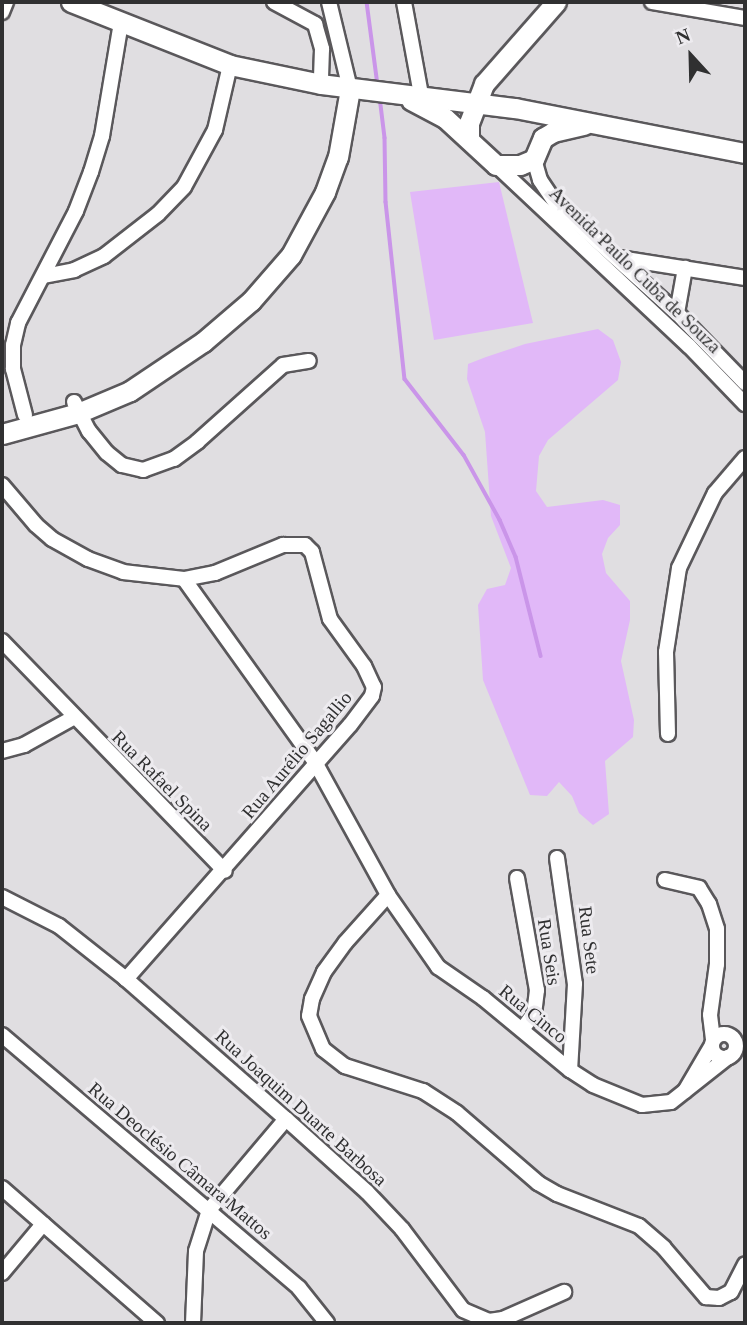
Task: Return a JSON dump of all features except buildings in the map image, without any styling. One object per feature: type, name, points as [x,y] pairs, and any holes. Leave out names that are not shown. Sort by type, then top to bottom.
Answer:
[{"type":"main road","points":[[71,2],[230,65],[321,85],[533,111],[745,153]]},
{"type":"main road","points":[[469,137],[476,102],[491,75],[556,2]]},
{"type":"main road","points":[[2,434],[130,391],[176,362],[232,318],[290,255],[308,227],[330,180],[348,110],[358,90]]},
{"type":"main road","points":[[406,95],[445,118],[469,137],[496,165],[520,165],[534,159],[543,138],[562,129],[596,124]]},
{"type":"main road","points":[[533,111],[543,138]]},
{"type":"main road","points":[[2,424],[25,415],[76,407]]},
{"type":"street","points":[[2,12],[6,2]]},
{"type":"street","points":[[274,2],[336,34]]},
{"type":"street","points":[[329,2],[336,34],[358,90]]},
{"type":"street","points":[[404,2],[406,95]]},
{"type":"street","points":[[652,2],[745,18]]},
{"type":"street","points":[[25,415],[13,369],[13,345],[18,323],[44,276],[92,172],[102,136],[121,23]]},
{"type":"street","points":[[315,24],[323,50],[321,85]]},
{"type":"street","points":[[44,276],[74,270],[104,256],[141,230],[184,187],[215,130],[230,65]]},
{"type":"street","name":"Avenida Paulo Cuba de Souza","points":[[534,159],[546,191],[677,313],[745,383]]},
{"type":"street","name":"Avenida Paulo Cuba de Souza","points":[[496,165],[679,337],[745,404]]},
{"type":"street","points":[[618,258],[745,278]]},
{"type":"street","points":[[677,313],[685,268]]},
{"type":"street","points":[[76,407],[107,453],[122,464],[143,470],[158,467],[197,442],[283,365],[309,361]]},
{"type":"street","points":[[668,734],[666,652],[679,568],[715,493],[745,458]]},
{"type":"street","points":[[2,485],[36,525],[52,539],[88,559],[124,572],[184,579]]},
{"type":"street","name":"Rua Aurélio Sagallio","points":[[126,979],[225,871],[372,696],[371,678],[330,618],[309,548],[301,544],[283,545],[215,573],[184,579]]},
{"type":"street","name":"Rua Cinco","points":[[184,579],[315,762],[388,895],[438,967],[523,1029],[570,1070],[593,1086],[642,1105],[671,1102],[736,1051]]},
{"type":"street","name":"Rua Rafael Spina","points":[[2,642],[73,718],[225,871]]},
{"type":"street","points":[[2,751],[24,745],[73,718]]},
{"type":"street","name":"Rua Sete","points":[[557,858],[575,984],[570,1070]]},
{"type":"street","name":"Rua Seis","points":[[517,878],[537,990],[534,1013],[523,1029]]},
{"type":"street","points":[[665,880],[699,888],[709,904],[717,929],[718,944],[713,992],[719,1039],[716,1055],[736,1051],[735,1044],[719,1039]]},
{"type":"street","points":[[388,895],[345,943],[324,972],[312,999],[309,1016],[323,1049],[345,1066],[423,1091],[457,1113],[538,1183],[557,1194],[639,1226],[664,1248],[699,1291],[712,1298],[726,1296],[731,1292],[745,1264]]},
{"type":"street","name":"Rua Joaquim Duarte Barbosa","points":[[2,897],[59,926],[126,979],[368,1192],[401,1229],[463,1310],[489,1321],[503,1319],[564,1292]]},
{"type":"street","points":[[684,1091],[719,1039],[745,1030]]},
{"type":"street","name":"Rua Deoclésio Câmara Mattos","points":[[2,1035],[299,1288],[327,1323]]},
{"type":"street","points":[[193,1323],[196,1251],[209,1210],[286,1119]]},
{"type":"street","points":[[2,1188],[157,1323]]},
{"type":"street","points":[[2,1273],[43,1224]]},
{"type":"shaded area","points":[[499,182],[533,323],[434,340],[410,192]]},
{"type":"shaded area","points":[[598,329],[613,340],[621,362],[618,380],[548,440],[539,456],[536,491],[547,507],[603,500],[620,505],[620,525],[608,538],[602,554],[606,573],[630,601],[630,620],[621,661],[634,720],[633,737],[605,761],[609,814],[593,825],[579,813],[572,796],[559,782],[547,796],[530,795],[483,680],[478,605],[487,589],[505,585],[511,568],[491,516],[485,432],[467,379],[468,364],[486,357],[525,344]]},
{"type":"waterway","points":[[367,2],[378,86]]},
{"type":"waterway","points":[[380,97],[385,138],[386,202],[405,379],[464,455],[500,520],[516,557],[541,656]]}]
